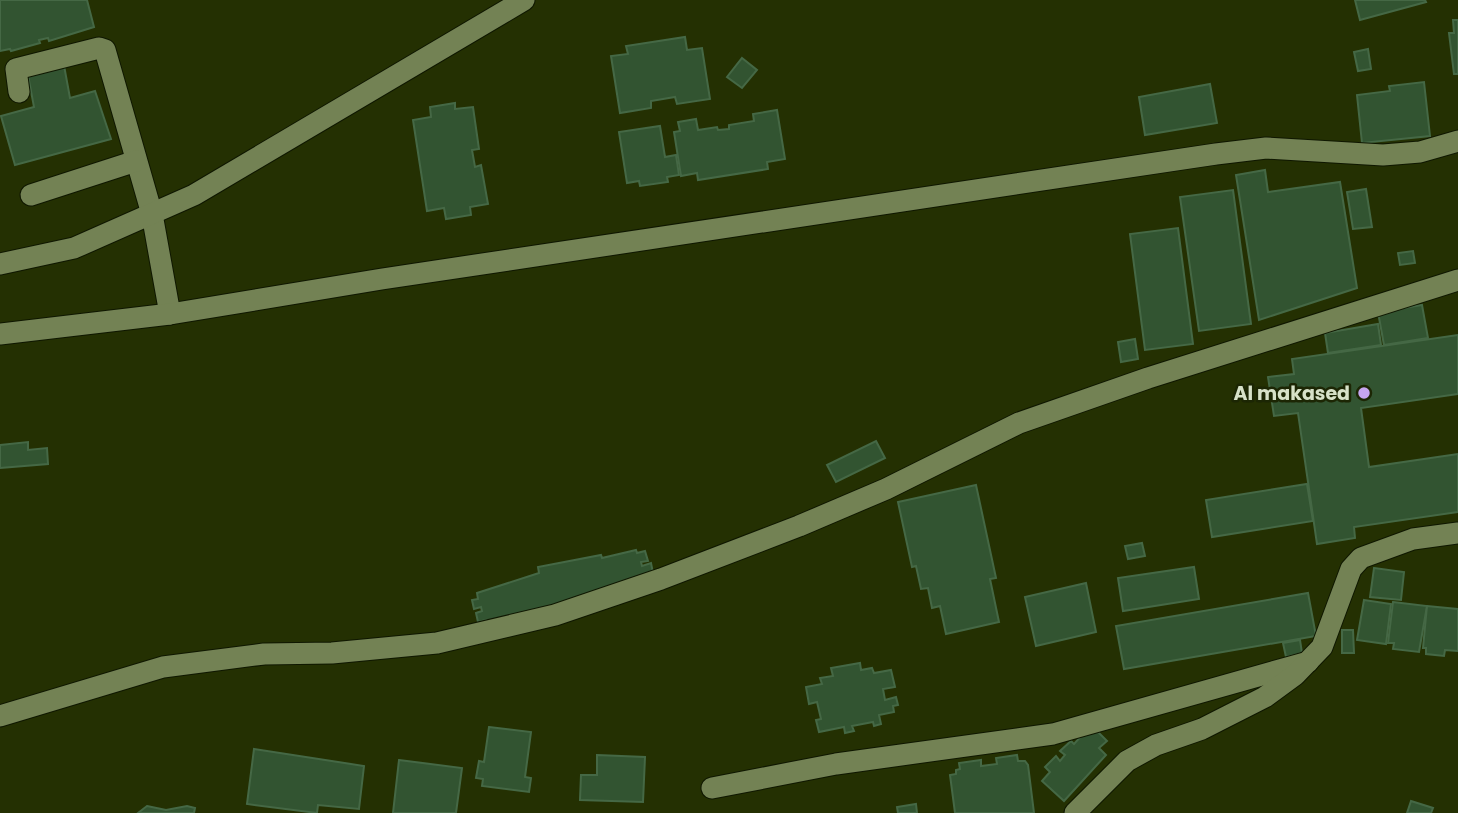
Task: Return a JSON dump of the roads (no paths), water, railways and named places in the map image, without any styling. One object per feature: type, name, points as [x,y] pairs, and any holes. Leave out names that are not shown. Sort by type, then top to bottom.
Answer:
[{"type":"street","points":[[0,264],[74,248],[194,195],[524,0]]},
{"type":"street","points":[[19,92],[16,69],[103,48],[152,214],[170,314]]},
{"type":"street","points":[[0,334],[170,314],[395,277],[1266,148],[1383,155],[1420,152],[1458,141]]},
{"type":"street","points":[[32,195],[136,161]]},
{"type":"street","points":[[0,716],[102,683],[163,667],[264,654],[331,653],[437,643],[555,615],[660,579],[799,526],[886,489],[1019,423],[1148,378],[1458,280]]},
{"type":"street","points":[[1075,813],[1127,761],[1156,745],[1202,729],[1265,697],[1308,662],[1322,647],[1351,569],[1361,558],[1413,539],[1458,533]]},
{"type":"street","points":[[712,788],[890,755],[1053,734],[1308,662]]},
{"type":"place","name":"Al makased","points":[[1364,393]]}]
